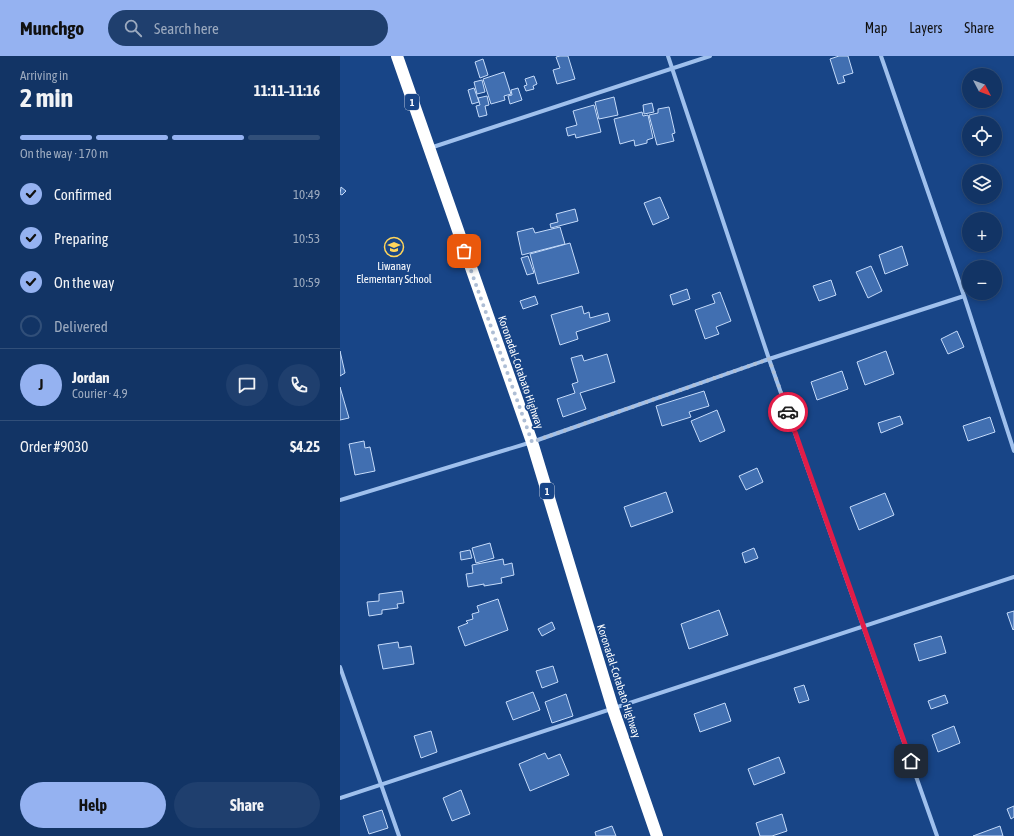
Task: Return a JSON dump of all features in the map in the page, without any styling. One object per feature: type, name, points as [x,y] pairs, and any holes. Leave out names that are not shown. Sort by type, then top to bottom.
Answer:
[{"type":"highway","name":"Koronadal-Cotabato Highway","points":[[396,56],[532,442],[613,710],[656,836]]},
{"type":"street","points":[[668,56],[769,359],[937,836]]},
{"type":"street","points":[[428,148],[710,56]]},
{"type":"street","points":[[881,56],[962,290]]},
{"type":"street","points":[[340,500],[532,442],[769,359],[962,297]]},
{"type":"street","points":[[965,300],[1014,451]]},
{"type":"street","points":[[340,798],[613,710],[1014,577]]},
{"type":"street","points":[[340,667],[399,836]]},
{"type":"building","points":[[568,56],[575,79],[557,84],[553,70],[560,68],[556,57]]},
{"type":"building","points":[[839,56],[848,56],[853,73],[843,76],[845,82],[838,84],[830,59]]},
{"type":"building","points":[[483,59],[488,75],[480,78],[475,62]]},
{"type":"building","points":[[504,72],[511,94],[504,96],[505,100],[491,104],[483,79]]},
{"type":"building","points":[[534,76],[537,84],[533,86],[534,89],[526,91],[524,86],[527,85],[525,79]]},
{"type":"building","points":[[482,80],[485,92],[477,94],[474,82]]},
{"type":"building","points":[[474,88],[479,102],[472,104],[468,90]]},
{"type":"building","points":[[518,88],[522,100],[510,104],[508,96],[512,95],[511,90]]},
{"type":"building","points":[[487,96],[489,105],[485,106],[487,115],[479,117],[476,106],[480,105],[478,98]]},
{"type":"building","points":[[614,97],[618,115],[599,119],[595,102]]},
{"type":"building","points":[[652,103],[654,112],[644,114],[643,105]]},
{"type":"building","points":[[594,105],[601,132],[576,138],[575,134],[568,136],[566,128],[577,125],[573,111]]},
{"type":"building","points":[[669,107],[675,133],[672,134],[674,141],[657,145],[649,115],[658,113],[658,109]]},
{"type":"building","points":[[642,112],[643,116],[648,115],[653,138],[647,140],[647,143],[635,146],[634,140],[620,144],[614,119]]},
{"type":"building","points":[[341,187],[346,191],[342,195],[340,194]]},
{"type":"building","points":[[660,197],[669,218],[653,225],[644,203]]},
{"type":"building","points":[[575,209],[578,221],[551,228],[550,224],[558,222],[556,214]]},
{"type":"building","points":[[560,227],[565,244],[522,255],[517,232],[533,228],[535,233]]},
{"type":"building","points":[[570,243],[579,273],[538,284],[530,254]]},
{"type":"building","points":[[902,246],[908,265],[885,274],[879,255]]},
{"type":"building","points":[[528,256],[534,273],[527,275],[521,258]]},
{"type":"building","points":[[871,266],[882,291],[868,298],[856,272]]},
{"type":"building","points":[[831,280],[836,295],[819,301],[813,286]]},
{"type":"building","points":[[687,289],[690,299],[673,305],[670,295]]},
{"type":"building","points":[[720,292],[731,321],[716,327],[719,334],[705,339],[695,310],[715,303],[712,295]]},
{"type":"building","points":[[535,296],[538,304],[523,309],[520,301]]},
{"type":"building","points":[[582,306],[584,314],[589,312],[590,318],[608,313],[610,321],[576,332],[578,339],[560,345],[551,315]]},
{"type":"building","points":[[957,331],[964,347],[948,354],[941,339]]},
{"type":"building","points":[[340,351],[345,373],[340,376]]},
{"type":"building","points":[[886,351],[894,374],[865,385],[857,362]]},
{"type":"building","points":[[607,354],[615,382],[580,393],[586,409],[563,417],[557,399],[575,393],[572,384],[578,382],[571,358],[582,355],[584,361]]},
{"type":"building","points":[[842,371],[848,389],[817,400],[811,382]]},
{"type":"building","points":[[340,387],[349,418],[340,420]]},
{"type":"building","points":[[704,391],[709,406],[689,412],[691,417],[662,426],[656,406]]},
{"type":"building","points":[[717,410],[725,431],[700,442],[691,421]]},
{"type":"building","points":[[900,416],[903,424],[881,433],[878,423]]},
{"type":"building","points":[[990,417],[995,432],[968,441],[963,426]]},
{"type":"building","points":[[364,441],[365,448],[370,447],[375,471],[355,475],[349,444]]},
{"type":"building","points":[[757,468],[763,482],[746,490],[739,476]]},
{"type":"building","points":[[666,492],[673,512],[631,527],[624,507]]},
{"type":"building","points":[[885,493],[894,515],[859,530],[850,507]]},
{"type":"building","points":[[490,543],[494,558],[476,563],[472,548]]},
{"type":"building","points":[[754,548],[758,558],[745,563],[742,553]]},
{"type":"building","points":[[470,550],[472,558],[461,560],[460,552]]},
{"type":"building","points":[[503,559],[504,565],[512,563],[514,575],[501,578],[502,583],[468,587],[466,574],[473,573],[472,565]]},
{"type":"building","points":[[402,591],[404,603],[397,604],[398,608],[382,610],[382,614],[369,616],[367,602],[379,601],[379,594]]},
{"type":"building","points":[[498,599],[508,630],[465,646],[458,627],[468,623],[466,621],[473,619],[472,614],[479,612],[477,606]]},
{"type":"building","points":[[719,610],[728,635],[689,649],[681,624]]},
{"type":"building","points":[[1014,611],[1014,629],[1013,630],[1007,613]]},
{"type":"building","points":[[552,622],[555,629],[542,636],[538,629]]},
{"type":"building","points":[[941,636],[946,653],[919,661],[914,644]]},
{"type":"building","points":[[398,642],[399,648],[411,646],[414,664],[383,669],[378,645]]},
{"type":"building","points":[[553,666],[558,682],[542,688],[536,671]]},
{"type":"building","points":[[804,685],[809,700],[799,703],[794,688]]},
{"type":"building","points":[[533,692],[540,710],[513,720],[506,702]]},
{"type":"building","points":[[566,694],[573,716],[552,723],[545,702]]},
{"type":"building","points":[[945,695],[948,703],[931,709],[928,701]]},
{"type":"building","points":[[725,703],[731,721],[700,732],[694,714]]},
{"type":"building","points":[[954,726],[960,743],[938,752],[932,735]]},
{"type":"building","points":[[431,731],[437,752],[421,758],[414,736]]},
{"type":"building","points":[[545,753],[548,759],[560,754],[569,775],[530,791],[519,764]]},
{"type":"building","points":[[779,757],[785,773],[754,785],[748,769]]},
{"type":"building","points":[[461,790],[470,814],[452,821],[443,798]]},
{"type":"building","points":[[1014,806],[1014,817],[1011,819],[1007,809]]},
{"type":"building","points":[[382,810],[388,828],[369,834],[363,816]]},
{"type":"building","points":[[782,814],[787,831],[772,836],[760,836],[756,823]]},
{"type":"building","points":[[612,826],[616,836],[596,836],[595,832]]},
{"type":"building","points":[[1000,826],[1003,836],[973,836]]},
{"type":"way so far","points":[[464,251],[532,442],[769,359],[788,412]]},
{"type":"place","name":"Liwanay Elementary School","points":[[394,247]]},
{"type":"route","points":[[788,412],[911,761]]}]
